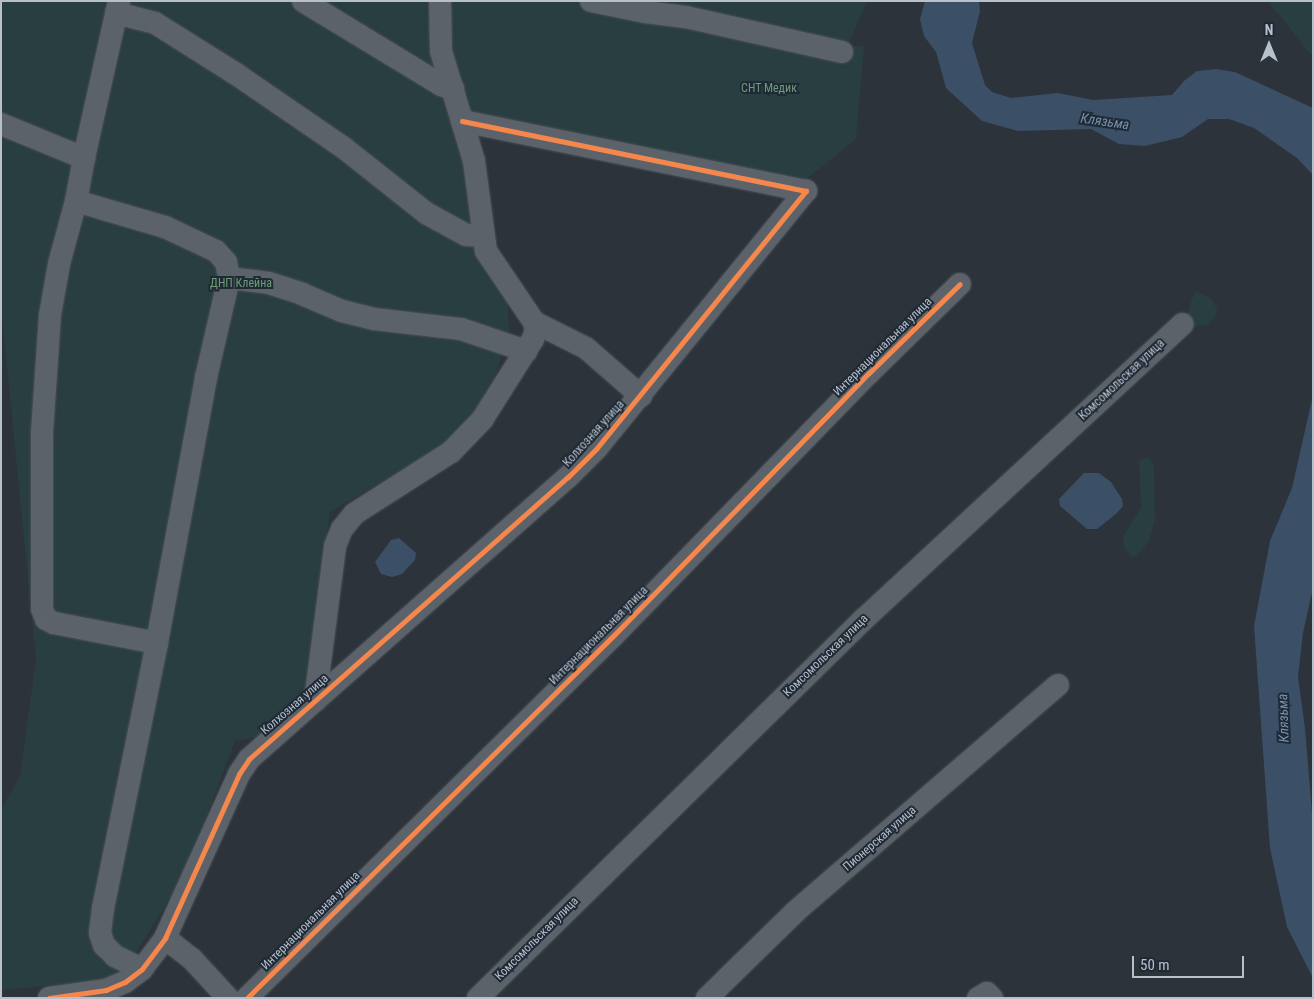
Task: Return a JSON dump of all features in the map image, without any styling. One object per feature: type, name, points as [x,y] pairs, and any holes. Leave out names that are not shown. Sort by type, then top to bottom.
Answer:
[{"type":"street","points":[[303,1],[441,85],[453,89]]},
{"type":"street","points":[[316,701],[335,546],[342,529],[354,514],[451,452],[482,420],[526,350],[536,330],[534,322],[486,251],[474,161],[442,50],[440,1]]},
{"type":"street","points":[[591,1],[645,12],[686,17],[842,52]]},
{"type":"street","points":[[157,643],[54,623],[46,618],[42,609],[42,432],[50,315],[59,264],[76,201],[118,7],[155,23],[236,74],[344,148],[426,213],[466,235],[483,236]]},
{"type":"street","name":"Колхозная улица","points":[[49,998],[106,990],[125,982],[142,969],[165,938],[239,774],[249,759],[568,477],[596,450],[806,191],[462,121]]},
{"type":"street","points":[[1,124],[84,158]]},
{"type":"street","points":[[76,201],[165,227],[216,251],[226,262],[229,278],[206,378],[157,643],[105,898],[100,933],[104,945],[116,956],[142,969]]},
{"type":"street","points":[[229,278],[269,283],[302,294],[342,311],[374,319],[461,328],[526,350]]},
{"type":"street","name":"Интернациональная улица","points":[[247,998],[614,636],[869,374],[960,284]]},
{"type":"street","points":[[534,322],[586,348],[641,396]]},
{"type":"street","name":"Комсомольская улица","points":[[478,998],[864,618],[1183,324]]},
{"type":"street","name":"Пионерская улица","points":[[707,998],[796,911],[1058,685]]},
{"type":"street","points":[[165,938],[192,959],[228,998]]},
{"type":"green space","name":"ДНП Клейна","points":[[1,1],[428,1],[430,29],[508,300],[509,330],[490,395],[445,445],[330,512],[308,688],[269,730],[257,737],[235,741],[184,875],[130,963],[115,975],[94,982],[1,990],[1,810],[20,776],[36,659],[1,306]]},
{"type":"green space","name":"СНТ Медик","points":[[447,1],[867,1],[848,45],[864,47],[856,139],[799,185],[470,117],[454,60],[447,15]]},
{"type":"green space","points":[[1268,1],[1313,1],[1313,57]]},
{"type":"green space","points":[[1196,291],[1210,298],[1217,308],[1216,316],[1209,324],[1194,327],[1188,316],[1191,301]]},
{"type":"green space","points":[[1149,457],[1154,466],[1155,519],[1149,541],[1137,556],[1131,556],[1124,548],[1123,536],[1141,508],[1139,460]]},
{"type":"water","name":"Клязьма","points":[[925,1],[979,1],[980,11],[972,43],[985,85],[992,92],[1011,98],[1058,93],[1093,100],[1172,95],[1184,81],[1197,71],[1216,69],[1235,72],[1313,108],[1313,175],[1297,158],[1254,128],[1229,119],[1208,119],[1182,137],[1145,146],[1119,144],[1091,129],[1018,131],[982,121],[946,88],[936,52],[924,36],[920,19]]},
{"type":"water","name":"Клязьма","points":[[1313,395],[1313,588],[1303,633],[1298,677],[1305,728],[1313,825],[1313,978],[1287,927],[1270,848],[1254,626],[1270,541],[1292,488]]},
{"type":"water","points":[[1084,473],[1099,473],[1111,482],[1122,499],[1123,506],[1097,529],[1087,529],[1060,506],[1059,499]]},
{"type":"water","points":[[399,538],[416,553],[415,560],[402,574],[392,577],[381,574],[375,562],[391,540]]},
{"type":"cycle path","points":[[49,998],[106,990],[125,982],[142,969],[165,938],[239,774],[249,759],[568,477],[596,449],[806,191],[462,121]]},
{"type":"cycle path","points":[[247,998],[614,635],[869,373],[960,284]]}]
